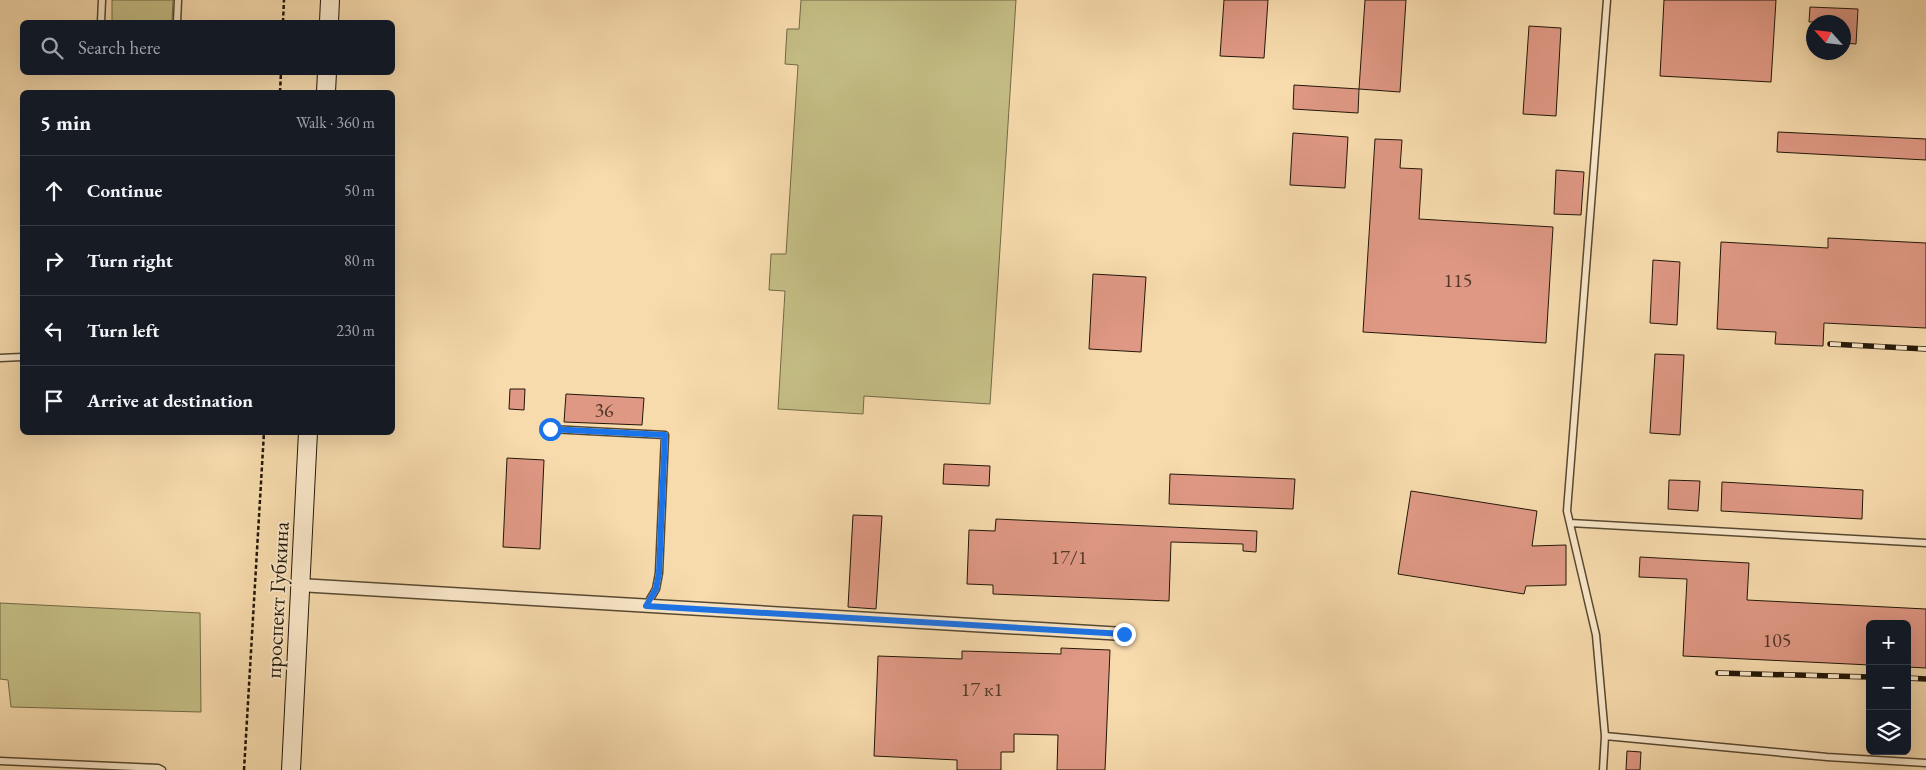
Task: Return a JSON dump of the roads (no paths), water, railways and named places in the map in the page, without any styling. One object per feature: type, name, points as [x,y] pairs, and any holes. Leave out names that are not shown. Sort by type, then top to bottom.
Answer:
[{"type":"main road","points":[[329,20],[330,0]]},
{"type":"main road","points":[[326,90],[327,75]]},
{"type":"main road","name":"проспект Губкина","points":[[291,770],[308,435]]},
{"type":"street","points":[[299,585],[1124,634]]},
{"type":"lane","points":[[101,20],[102,0]]},
{"type":"lane","points":[[177,20],[178,0]]},
{"type":"lane","points":[[1603,770],[1606,736],[1596,635],[1567,511],[1607,0]]},
{"type":"lane","points":[[0,358],[20,357]]},
{"type":"lane","points":[[550,429],[665,435],[659,573],[656,589],[646,606]]},
{"type":"lane","points":[[1570,523],[1926,543]]},
{"type":"lane","points":[[1606,736],[1827,757],[1926,763]]},
{"type":"lane","points":[[0,761],[158,768],[162,770]]},
{"type":"railway","points":[[1830,344],[1926,349]]},
{"type":"railway","points":[[1718,673],[1866,677]]},
{"type":"railway","points":[[1911,678],[1926,679]]}]
